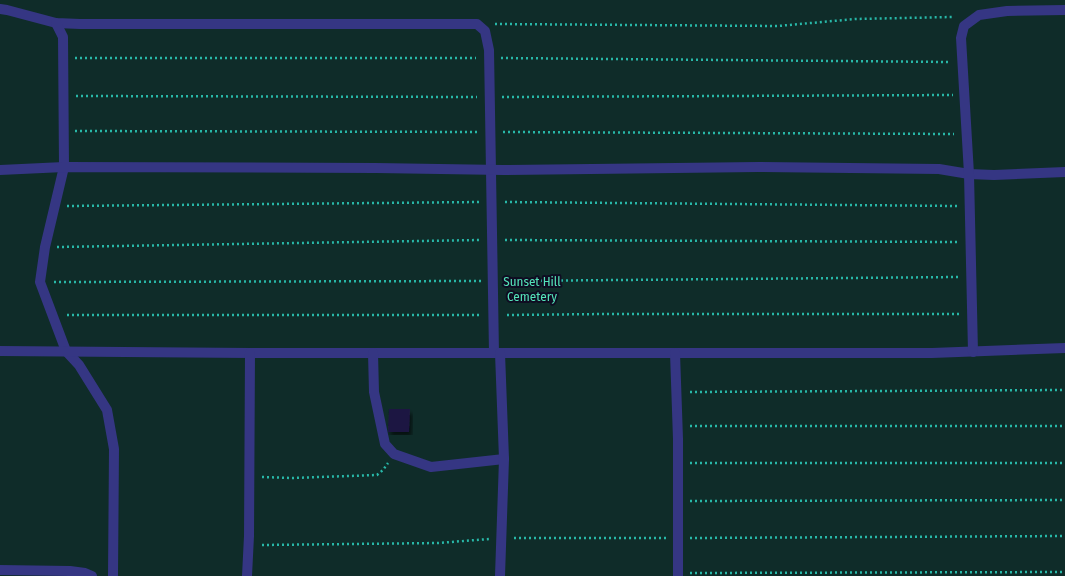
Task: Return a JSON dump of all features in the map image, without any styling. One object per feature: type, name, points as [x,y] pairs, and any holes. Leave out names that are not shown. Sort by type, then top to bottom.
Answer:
[{"type":"lane","points":[[0,9],[56,23],[477,24],[485,31],[489,50],[492,315],[497,353],[504,459],[500,576]]},
{"type":"lane","points":[[973,352],[969,174],[961,38],[964,26],[980,15],[1007,11],[1065,10]]},
{"type":"lane","points":[[56,23],[63,37],[64,167],[45,247],[40,282],[66,351],[79,365],[107,410],[114,449],[113,576]]},
{"type":"lane","points":[[0,170],[64,167],[491,170],[766,167],[939,169],[969,174],[994,175],[1065,172]]},
{"type":"lane","points":[[0,351],[250,353],[932,353],[1065,348]]},
{"type":"lane","points":[[247,576],[250,353]]},
{"type":"lane","points":[[373,353],[375,400],[385,444],[394,454],[431,467],[504,459]]},
{"type":"lane","points":[[675,353],[678,426],[678,574]]},
{"type":"lane","points":[[0,570],[70,571],[85,573],[92,576]]},
{"type":"path","points":[[477,24],[778,26],[855,19],[952,17],[964,26]]},
{"type":"path","points":[[63,58],[489,58],[962,62]]},
{"type":"path","points":[[63,96],[490,97],[964,95]]},
{"type":"path","points":[[63,131],[967,134]]},
{"type":"path","points":[[54,206],[491,202],[970,206]]},
{"type":"path","points":[[45,247],[492,240],[971,242]]},
{"type":"path","points":[[52,314],[972,314]]},
{"type":"path","points":[[676,392],[1065,390]]},
{"type":"path","points":[[678,426],[1065,426]]},
{"type":"path","points":[[249,476],[292,478],[376,474],[382,470],[394,454]]},
{"type":"path","points":[[678,463],[1065,463]]},
{"type":"path","points":[[678,501],[1065,500]]},
{"type":"path","points":[[248,545],[438,542],[502,538],[1065,536]]},
{"type":"path","points":[[678,574],[1065,572]]},
{"type":"green space","name":"Sunset Hill Cemetery","points":[[0,0],[1065,0],[1065,576],[0,576]]},
{"type":"building","points":[[389,409],[410,409],[409,432],[388,432]]}]
